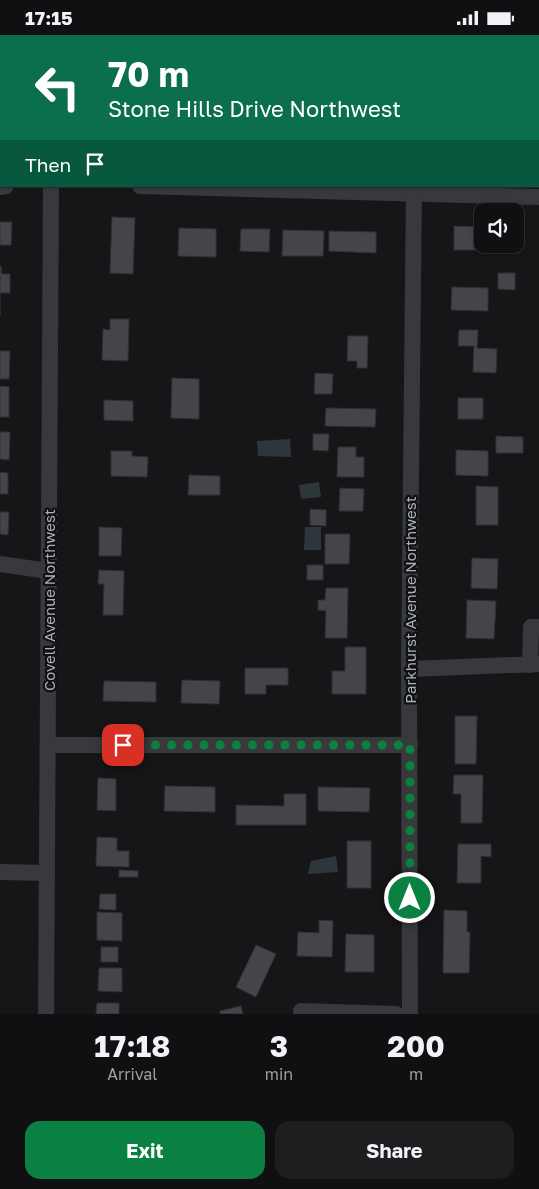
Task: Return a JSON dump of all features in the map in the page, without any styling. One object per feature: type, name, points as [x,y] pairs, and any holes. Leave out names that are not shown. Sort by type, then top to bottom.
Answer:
[{"type":"street","name":"Covell Avenue Northwest","points":[[46,1014],[51,187]]},
{"type":"street","points":[[208,187],[414,190],[539,197]]},
{"type":"street","name":"Parkhurst Avenue Northwest","points":[[410,1014],[409,669],[414,190]]},
{"type":"street","points":[[0,564],[48,571]]},
{"type":"street","points":[[409,669],[535,665],[531,627],[539,627]]},
{"type":"street","points":[[48,745],[410,745]]},
{"type":"street","points":[[0,872],[47,873]]},
{"type":"street","points":[[301,1011],[396,1014]]},
{"type":"shaded area","points":[[290,439],[291,457],[258,456],[257,441]]},
{"type":"shaded area","points":[[319,482],[321,497],[301,499],[299,485]]},
{"type":"shaded area","points":[[305,527],[321,527],[321,550],[304,550]]},
{"type":"shaded area","points":[[336,856],[338,872],[308,874],[311,861]]},
{"type":"building","points":[[112,217],[135,218],[133,274],[110,273]]},
{"type":"building","points":[[0,222],[12,222],[11,245],[0,245]]},
{"type":"building","points":[[454,226],[474,227],[474,250],[454,250]]},
{"type":"building","points":[[179,228],[216,229],[216,257],[178,256]]},
{"type":"building","points":[[241,229],[270,229],[269,252],[240,251]]},
{"type":"building","points":[[283,230],[324,231],[323,256],[282,256]]},
{"type":"building","points":[[329,231],[376,232],[376,253],[329,251]]},
{"type":"building","points":[[0,266],[2,274],[10,274],[10,293],[0,293]]},
{"type":"building","points":[[498,273],[515,273],[515,290],[498,289]]},
{"type":"building","points":[[452,287],[488,288],[488,311],[451,310]]},
{"type":"building","points":[[110,319],[129,319],[128,361],[102,360],[103,329],[110,330]]},
{"type":"building","points":[[459,330],[478,330],[477,348],[497,349],[496,373],[473,372],[474,346],[458,346]]},
{"type":"building","points":[[348,336],[368,336],[367,368],[357,368],[357,361],[347,361]]},
{"type":"building","points":[[0,351],[10,351],[9,379],[0,379]]},
{"type":"building","points":[[315,373],[333,374],[332,394],[314,394]]},
{"type":"building","points":[[172,378],[199,379],[199,419],[171,418]]},
{"type":"building","points":[[0,386],[9,387],[9,417],[0,417]]},
{"type":"building","points":[[458,398],[483,398],[483,419],[458,419]]},
{"type":"building","points":[[104,400],[133,401],[133,421],[104,420]]},
{"type":"building","points":[[326,408],[376,409],[375,427],[325,426]]},
{"type":"building","points":[[0,432],[10,432],[9,460],[0,459]]},
{"type":"building","points":[[313,434],[329,434],[328,451],[313,450]]},
{"type":"building","points":[[496,436],[523,437],[523,453],[496,453]]},
{"type":"building","points":[[338,447],[356,447],[356,457],[364,457],[364,477],[337,477]]},
{"type":"building","points":[[456,450],[488,451],[488,476],[456,475]]},
{"type":"building","points":[[111,451],[132,451],[132,456],[148,457],[147,477],[111,476]]},
{"type":"building","points":[[0,472],[8,473],[8,494],[0,494]]},
{"type":"building","points":[[189,475],[220,476],[220,495],[188,495]]},
{"type":"building","points":[[476,486],[498,487],[498,525],[476,525]]},
{"type":"building","points":[[340,488],[364,489],[363,511],[339,511]]},
{"type":"building","points":[[310,509],[326,510],[326,526],[310,525]]},
{"type":"building","points":[[0,512],[9,512],[8,535],[0,534]]},
{"type":"building","points":[[99,527],[122,528],[121,556],[99,556]]},
{"type":"building","points":[[325,534],[350,534],[349,564],[325,564]]},
{"type":"building","points":[[472,558],[498,559],[497,589],[471,588]]},
{"type":"building","points":[[307,565],[323,565],[323,580],[307,580]]},
{"type":"building","points":[[99,570],[124,571],[123,615],[103,615],[104,584],[98,584]]},
{"type":"building","points":[[326,588],[348,588],[347,638],[325,638],[326,611],[318,610],[318,600],[325,600]]},
{"type":"building","points":[[467,600],[496,601],[494,639],[466,638]]},
{"type":"building","points":[[345,647],[366,647],[366,694],[332,694],[332,671],[345,671]]},
{"type":"building","points":[[245,668],[288,668],[288,685],[266,685],[266,694],[245,694]]},
{"type":"building","points":[[182,680],[220,681],[219,704],[181,703]]},
{"type":"building","points":[[104,681],[156,682],[156,702],[103,701]]},
{"type":"building","points":[[455,716],[477,716],[476,764],[455,764]]},
{"type":"building","points":[[454,775],[483,775],[482,823],[461,823],[461,794],[453,794]]},
{"type":"building","points":[[98,778],[116,779],[116,811],[97,810]]},
{"type":"building","points":[[165,786],[215,787],[215,812],[164,811]]},
{"type":"building","points":[[318,787],[370,788],[369,812],[318,811]]},
{"type":"building","points":[[284,794],[306,794],[306,825],[236,825],[236,805],[284,806]]},
{"type":"building","points":[[97,837],[117,838],[117,851],[129,851],[129,867],[96,866]]},
{"type":"building","points":[[347,841],[371,841],[371,888],[347,888]]},
{"type":"building","points":[[458,844],[491,844],[491,857],[481,856],[481,883],[457,883]]},
{"type":"building","points":[[119,870],[138,871],[138,877],[119,877]]},
{"type":"building","points":[[100,894],[116,894],[116,910],[99,909]]},
{"type":"building","points":[[444,910],[467,911],[467,932],[470,932],[469,973],[443,973]]},
{"type":"building","points":[[97,912],[122,913],[122,941],[97,940]]},
{"type":"building","points":[[319,920],[333,921],[332,957],[297,956],[298,932],[319,933]]},
{"type":"building","points":[[346,934],[374,935],[374,972],[345,972]]},
{"type":"building","points":[[256,945],[276,954],[256,997],[236,987]]},
{"type":"building","points":[[101,947],[118,947],[118,962],[101,962]]},
{"type":"building","points":[[99,968],[122,968],[122,992],[98,991]]},
{"type":"building","points":[[97,1003],[119,1003],[119,1014],[96,1014]]},
{"type":"building","points":[[241,1006],[243,1014],[220,1014],[220,1011]]},
{"type":"route","points":[[123,745],[410,745],[410,898]]}]
